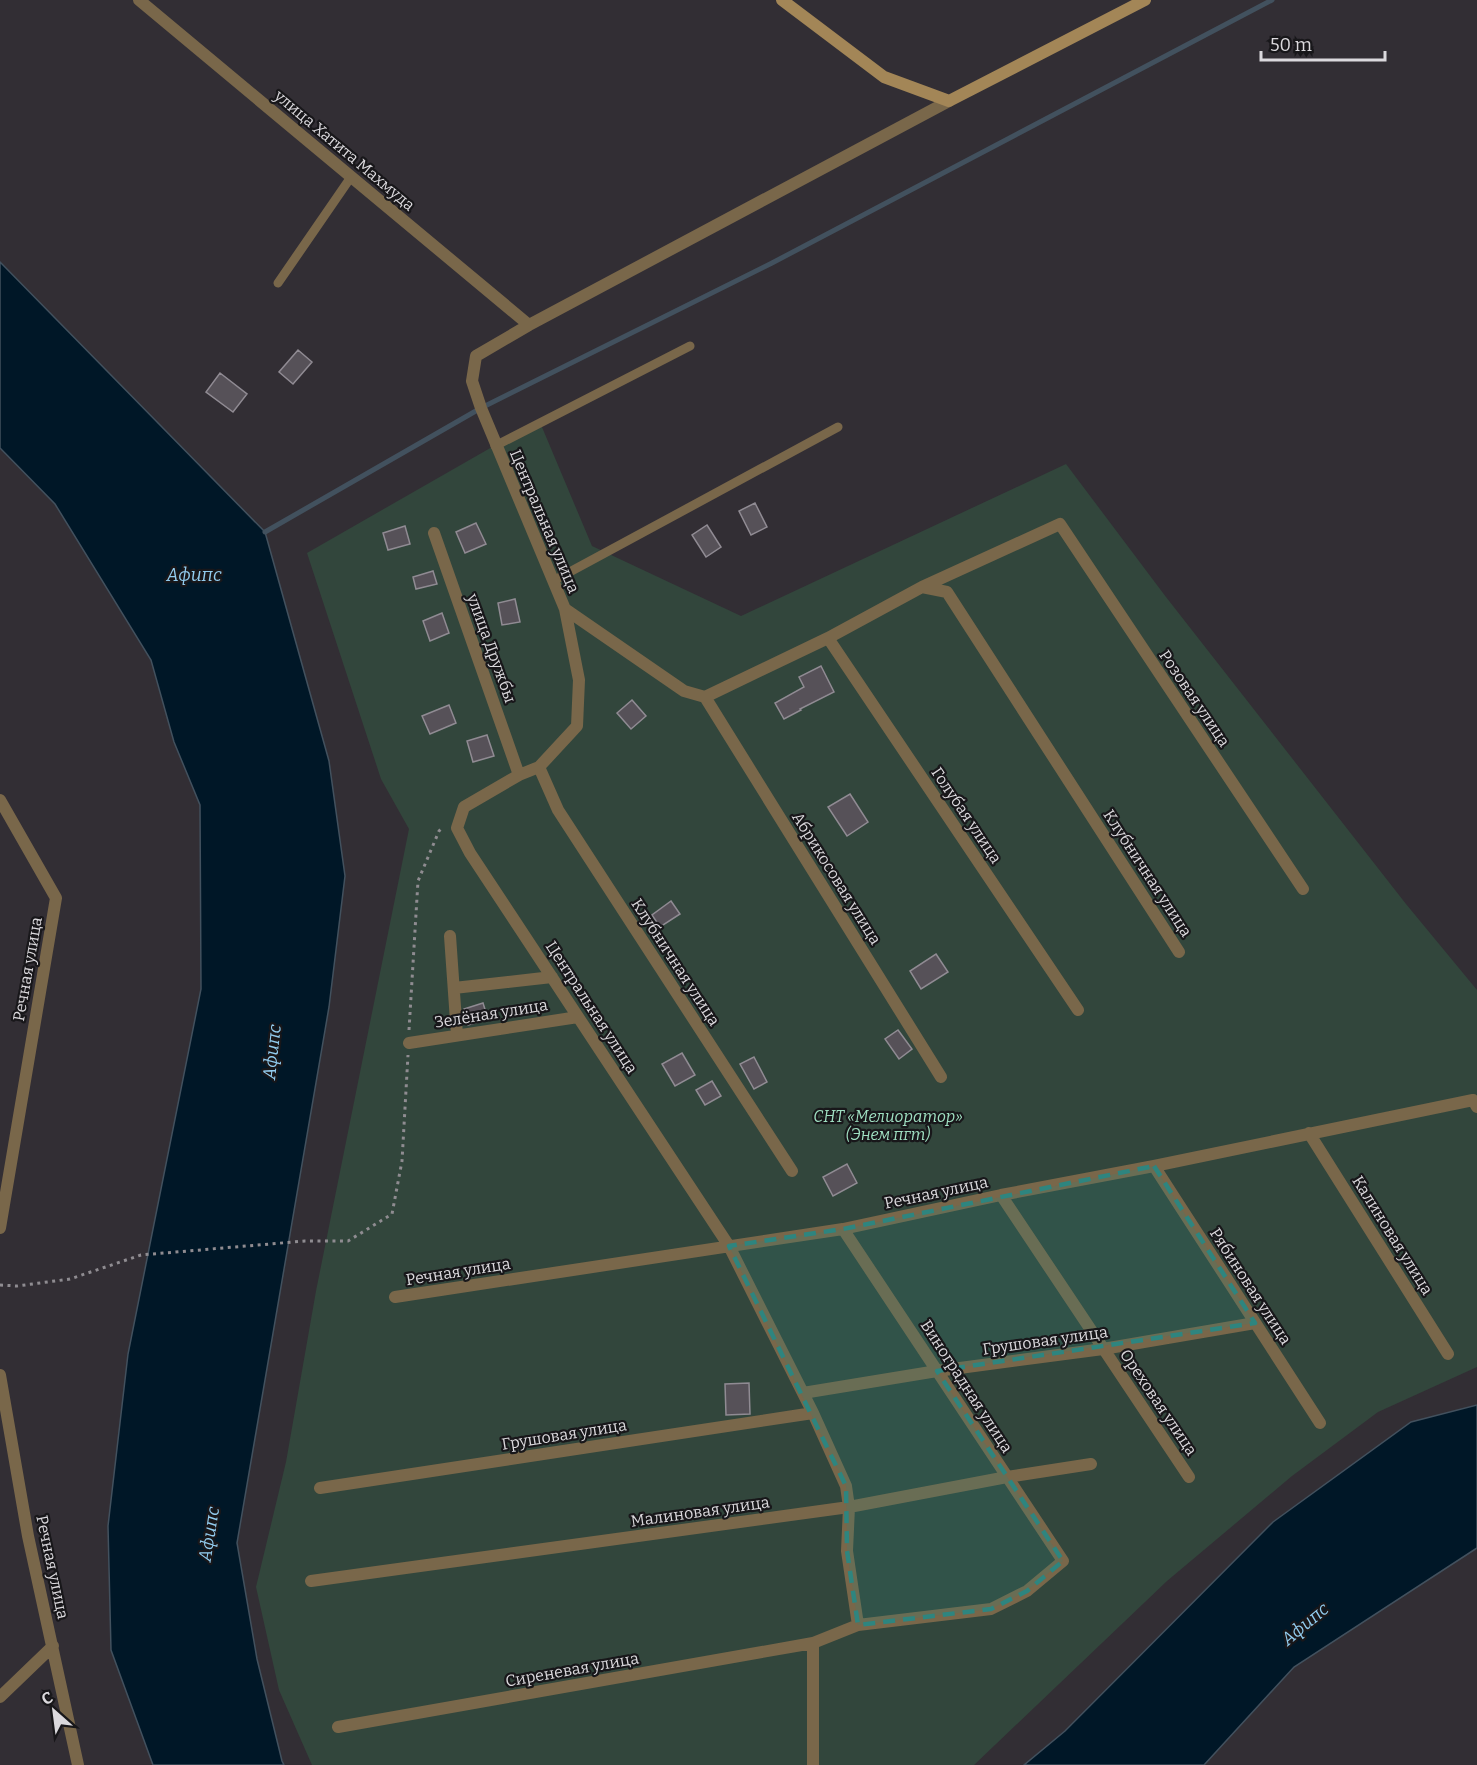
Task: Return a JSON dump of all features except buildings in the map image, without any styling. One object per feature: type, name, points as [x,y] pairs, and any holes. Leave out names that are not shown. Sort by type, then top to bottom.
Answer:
[{"type":"street","name":"улица Хатита Махмуда","points":[[139,0],[529,325]]},
{"type":"street","points":[[782,0],[884,76],[949,101]]},
{"type":"street","points":[[529,325],[949,101],[1145,0]]},
{"type":"street","name":"Центральная улица","points":[[529,325],[476,356],[472,381],[495,446],[565,609],[579,680],[577,726],[539,767],[519,775],[464,807],[457,828],[471,853],[729,1246],[803,1393],[846,1486],[849,1507],[847,1551],[858,1625]]},
{"type":"street","name":"Розовая улица","points":[[922,587],[1060,525],[1303,889]]},
{"type":"street","name":"улица Дружбы","points":[[434,533],[519,775]]},
{"type":"street","points":[[565,609],[684,691],[705,697],[828,638],[922,587]]},
{"type":"street","name":"Клубничная улица","points":[[922,587],[947,592],[1179,952]]},
{"type":"street","name":"Голубая улица","points":[[828,638],[1078,1010]]},
{"type":"street","name":"Абрикосовая улица","points":[[705,697],[941,1077]]},
{"type":"street","name":"Клубничная улица","points":[[539,767],[558,810],[792,1171]]},
{"type":"street","name":"Речная улица","points":[[0,800],[56,898],[0,1228]]},
{"type":"street","points":[[450,936],[457,1035]]},
{"type":"street","points":[[454,988],[552,977]]},
{"type":"street","name":"Зелёная улица","points":[[409,1043],[578,1017]]},
{"type":"street","name":"Речная улица","points":[[395,1297],[843,1229],[1473,1100],[1477,1107]]},
{"type":"street","name":"Калиновая улица","points":[[1309,1133],[1448,1354]]},
{"type":"street","name":"Рябиновая улица","points":[[1155,1166],[1320,1423]]},
{"type":"street","name":"Ореховая улица","points":[[1001,1195],[1189,1477]]},
{"type":"street","name":"Виноградная улица","points":[[843,1229],[1063,1561],[1027,1591],[991,1609],[858,1625]]},
{"type":"street","name":"Грушовая улица","points":[[803,1393],[937,1371],[1103,1349],[1255,1323]]},
{"type":"street","name":"Речная улица","points":[[0,1375],[28,1536],[78,1765]]},
{"type":"street","name":"Грушовая улица","points":[[320,1488],[813,1413]]},
{"type":"street","name":"Малиновая улица","points":[[311,1581],[849,1507],[1091,1464]]},
{"type":"street","points":[[813,1765],[813,1643],[858,1625]]},
{"type":"street","name":"Сиреневая улица","points":[[338,1727],[813,1643]]},
{"type":"street","points":[[0,1697],[53,1646]]},
{"type":"lane","points":[[278,284],[351,177]]},
{"type":"lane","points":[[495,446],[690,346]]},
{"type":"lane","points":[[553,581],[838,427]]},
{"type":"path","points":[[0,1285],[17,1286],[70,1279],[141,1255],[305,1241]]},
{"type":"highlighted area","points":[[1154,1166],[1255,1323],[937,1371],[1063,1561],[1027,1591],[991,1609],[858,1625],[847,1551],[846,1486],[729,1246],[843,1229]]},
{"type":"green space","name":"СНТ «Мелиоратор» (Энем пгт)","points":[[539,420],[592,546],[741,616],[1066,464],[1166,597],[1406,904],[1477,990],[1477,1367],[1378,1412],[1292,1476],[1167,1581],[974,1765],[312,1765],[279,1690],[256,1587],[286,1462],[316,1291],[409,829],[381,779],[307,553]]},
{"type":"water","name":"Афипс","points":[[0,262],[265,532],[329,761],[345,876],[329,1007],[237,1543],[257,1659],[284,1765],[153,1765],[111,1650],[108,1526],[128,1354],[201,989],[200,805],[174,742],[151,660],[55,504],[0,448]]},
{"type":"water","name":"Афипс","points":[[1477,1405],[1477,1548],[1294,1667],[1204,1765],[1024,1765],[1065,1731],[1273,1522],[1411,1422]]},
{"type":"waterway","points":[[265,532],[481,408],[772,263],[1272,0]]}]
